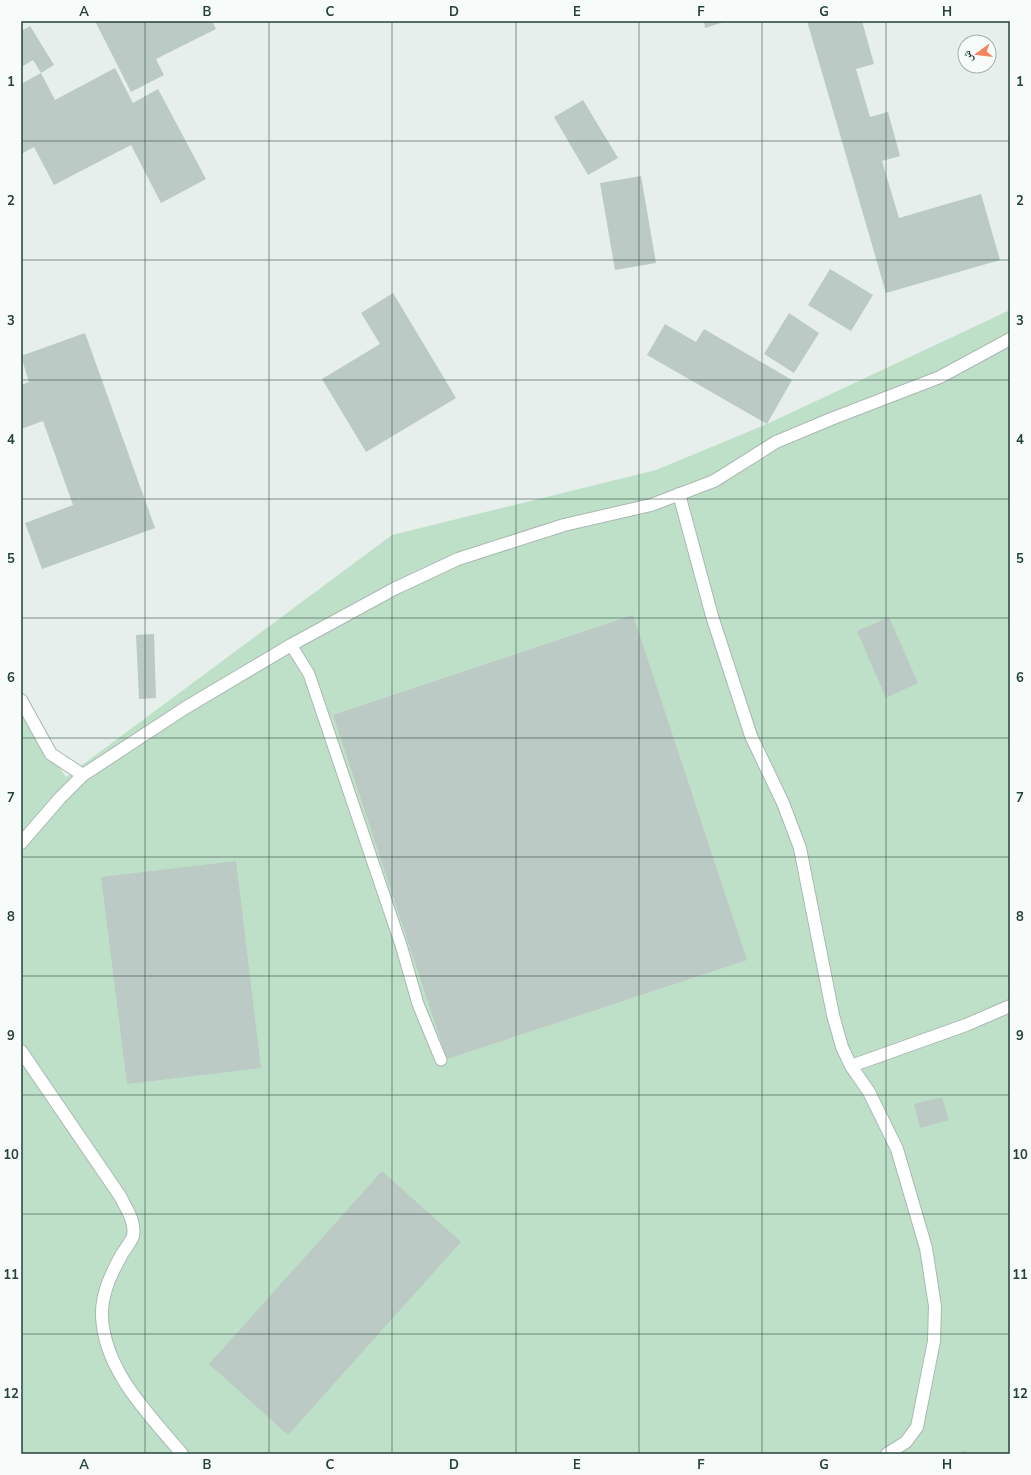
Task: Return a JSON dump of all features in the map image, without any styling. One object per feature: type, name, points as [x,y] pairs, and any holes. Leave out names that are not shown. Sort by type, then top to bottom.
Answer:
[{"type":"street","points":[[21,843],[60,798],[83,775],[185,708],[291,645],[394,589],[458,559],[564,525],[651,506],[714,481],[776,442],[940,377],[1010,339]]},
{"type":"street","points":[[679,494],[712,616],[751,736],[783,803],[800,848],[833,1015],[842,1047],[851,1066],[869,1092],[898,1149],[926,1248],[935,1306],[934,1341],[917,1427],[906,1442],[887,1454]]},
{"type":"street","points":[[21,700],[51,754],[83,775]]},
{"type":"street","points":[[851,1066],[966,1025],[1010,1006]]},
{"type":"street","points":[[21,1051],[120,1196],[132,1219],[133,1236],[105,1288],[102,1317],[106,1341],[115,1364],[128,1388],[182,1454]]},
{"type":"lane","points":[[291,645],[309,674],[398,938],[418,1004],[441,1060]]},
{"type":"green space","points":[[1010,310],[1010,1454],[21,1454],[21,710],[66,777],[392,535],[656,470],[767,424]]},
{"type":"building","points":[[95,21],[212,21],[216,29],[156,59],[164,75],[131,92]]},
{"type":"building","points":[[704,21],[727,21],[705,28]]},
{"type":"building","points":[[807,21],[862,21],[874,64],[856,69],[870,117],[888,112],[900,156],[882,161],[899,218],[981,194],[1000,260],[886,293]]},
{"type":"building","points":[[30,26],[54,65],[41,73],[33,60],[23,66],[21,62],[21,31]]},
{"type":"building","points":[[115,68],[133,103],[158,89],[206,179],[161,203],[131,145],[54,185],[34,147],[21,154],[21,84],[41,73],[55,100]]},
{"type":"building","points":[[583,100],[618,158],[588,175],[554,117]]},
{"type":"building","points":[[641,176],[656,263],[615,270],[600,183]]},
{"type":"building","points":[[830,269],[873,295],[851,331],[808,305]]},
{"type":"building","points":[[393,293],[456,398],[366,452],[322,379],[380,344],[361,313]]},
{"type":"building","points":[[789,313],[819,333],[794,373],[764,354]]},
{"type":"building","points":[[665,324],[696,342],[704,329],[792,380],[767,424],[647,355]]},
{"type":"building","points":[[85,333],[155,528],[42,569],[25,523],[73,505],[43,421],[21,429],[21,385],[29,382],[21,356]]},
{"type":"building","points":[[633,615],[747,960],[447,1059],[333,715]]},
{"type":"building","points":[[889,617],[918,683],[886,698],[857,631]]},
{"type":"building","points":[[154,634],[156,698],[139,699],[136,635]]},
{"type":"building","points":[[236,861],[261,1068],[127,1084],[101,877]]},
{"type":"building","points":[[942,1097],[949,1120],[920,1128],[914,1104]]},
{"type":"building","points":[[382,1171],[461,1242],[288,1435],[209,1364]]},
{"type":"building","points":[[966,1450],[968,1454],[956,1454]]}]
